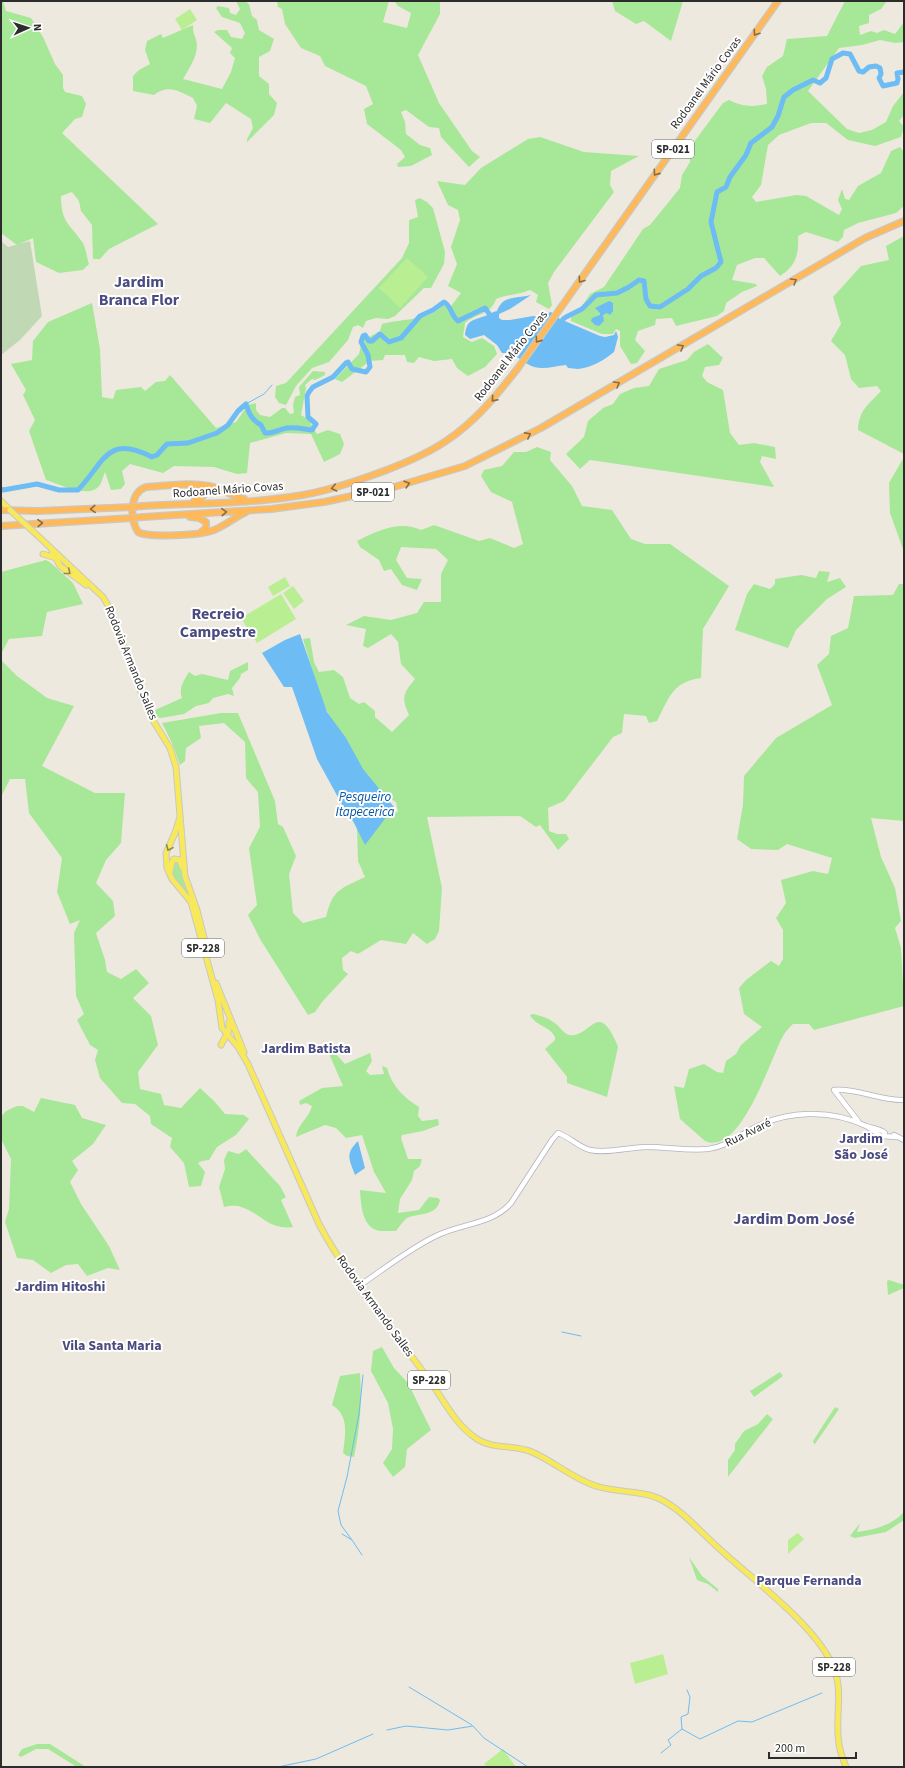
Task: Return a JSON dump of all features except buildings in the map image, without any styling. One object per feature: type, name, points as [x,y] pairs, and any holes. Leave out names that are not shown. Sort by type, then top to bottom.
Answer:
[{"type":"highway","name":"Rodoanel Mário Covas","points":[[1,510],[54,511],[248,500],[302,495],[342,486],[407,462],[446,441],[468,425],[486,407],[518,368],[778,1]]},
{"type":"highway","name":"Rodoanel Mário Covas","points":[[1,526],[249,511],[308,504],[357,496],[394,487],[465,466],[541,428],[585,403],[865,238],[904,221]]},
{"type":"highway","points":[[248,500],[232,496],[212,486],[197,485],[146,487],[140,489],[133,502],[134,522],[138,532],[142,535],[151,536],[196,533],[212,531],[233,518],[249,511]]},
{"type":"highway","points":[[179,504],[202,498],[205,492],[204,489],[197,485]]},
{"type":"highway","points":[[176,516],[204,520],[206,528],[196,533]]},
{"type":"main road","name":"Rodovia Armando Salles","points":[[1,501],[44,542],[50,552],[62,559],[93,590],[103,597],[109,607],[145,703],[173,755],[176,767],[185,876],[198,910],[214,979],[239,1045],[319,1224],[333,1248],[359,1286],[427,1377],[452,1415],[471,1435],[488,1445],[517,1447],[531,1451],[575,1477],[598,1487],[658,1498],[676,1509],[784,1605],[813,1635],[832,1662],[840,1689],[839,1744],[846,1767]]},
{"type":"main road","points":[[44,542],[46,549],[60,566],[93,590]]},
{"type":"main road","points":[[50,552],[62,559]]},
{"type":"main road","name":"Rodovia Armando Salles","points":[[180,817],[166,853],[167,868],[172,879],[191,902],[218,1000],[220,1023],[227,1034]]},
{"type":"main road","points":[[172,879],[170,866],[174,859],[180,860],[185,876]]},
{"type":"main road","points":[[228,1017],[230,1030],[221,1044],[230,1042],[239,1045]]},
{"type":"main road","points":[[220,1023],[225,1027],[230,1023]]},
{"type":"main road","points":[[227,1034],[233,1036],[239,1045]]},
{"type":"main road","points":[[858,1121],[834,1090],[845,1090],[886,1100],[904,1100]]},
{"type":"main road","name":"Rua Avaré","points":[[359,1286],[438,1235],[476,1224],[505,1210],[512,1203],[558,1133],[566,1136],[581,1147],[592,1150],[648,1147],[707,1149],[726,1145],[753,1129],[783,1117],[811,1114],[834,1116],[858,1121],[882,1133],[904,1140]]},
{"type":"green space","points":[[1,1],[3,1],[6,11],[31,18],[43,37],[55,64],[63,75],[63,88],[65,92],[82,96],[86,104],[82,117],[75,119],[62,133],[158,224],[109,249],[100,259],[93,259],[92,225],[81,211],[79,201],[72,192],[61,196],[61,205],[65,218],[85,248],[89,264],[83,270],[59,273],[36,262],[33,238],[17,245],[1,233]]},
{"type":"green space","points":[[236,1],[245,1],[249,4],[252,16],[257,20],[259,30],[274,39],[270,51],[259,57],[259,76],[269,84],[269,94],[277,103],[274,115],[247,142],[253,128],[251,119],[226,103],[210,123],[194,119],[197,106],[193,98],[178,91],[169,89],[154,95],[133,91],[133,76],[139,70],[150,64],[145,50],[147,41],[161,34],[163,38],[193,25],[193,32],[197,45],[195,56],[183,79],[222,89],[231,72],[235,58],[230,53],[232,48],[214,32],[218,30],[227,30],[231,37],[242,39],[245,33],[240,23],[222,17],[216,8],[218,6],[229,8],[230,13],[236,15],[240,9]]},
{"type":"green space","points":[[277,1],[389,1],[383,22],[407,28],[411,13],[398,6],[394,1],[440,1],[440,14],[418,55],[439,103],[472,151],[480,157],[469,167],[441,137],[439,128],[429,127],[406,110],[401,112],[405,122],[406,134],[420,145],[430,148],[432,155],[411,166],[398,167],[397,164],[405,157],[401,150],[367,124],[364,109],[373,104],[366,86],[325,66],[320,56],[301,48],[285,24],[282,9],[278,7]]},
{"type":"green space","points":[[612,1],[683,1],[671,41],[644,21],[636,24],[615,11]]},
{"type":"green space","points":[[845,1],[887,1],[881,9],[869,15],[869,23],[859,26],[860,35],[871,31],[877,33],[884,30],[895,34],[904,22],[904,42],[895,43],[880,40],[862,45],[839,48],[808,91],[847,129],[859,133],[872,130],[886,122],[893,106],[904,92],[904,115],[899,121],[904,127],[901,137],[875,146],[848,140],[826,123],[811,123],[779,135],[768,145],[761,185],[752,197],[756,202],[796,195],[806,196],[839,215],[842,209],[838,200],[842,189],[845,199],[849,200],[858,186],[881,173],[891,151],[900,147],[904,152],[904,206],[896,213],[858,223],[844,230],[843,237],[838,242],[806,232],[798,236],[797,254],[793,264],[780,276],[764,258],[755,258],[737,265],[732,280],[756,284],[757,286],[742,292],[726,303],[724,311],[717,316],[676,326],[672,318],[656,319],[655,325],[638,331],[635,340],[645,351],[637,363],[631,364],[620,346],[620,331],[616,329],[613,334],[602,334],[571,321],[571,317],[577,314],[590,294],[604,287],[643,229],[650,225],[680,188],[682,175],[690,162],[691,146],[723,103],[729,100],[748,106],[767,104],[766,89],[762,76],[767,67],[783,56],[787,39],[827,36]]},
{"type":"green space","points":[[190,9],[197,20],[182,30],[175,19]]},
{"type":"green space","points":[[540,137],[584,152],[639,156],[611,171],[610,185],[614,192],[554,272],[548,283],[552,305],[549,309],[536,302],[538,295],[530,290],[496,299],[487,311],[465,323],[463,337],[472,342],[482,338],[494,346],[497,354],[485,367],[468,376],[457,368],[452,359],[434,361],[419,357],[414,363],[407,362],[405,355],[385,355],[383,360],[370,361],[342,382],[335,379],[359,354],[362,341],[380,331],[382,324],[424,317],[438,310],[444,304],[451,306],[461,293],[448,286],[457,264],[451,247],[460,220],[458,210],[448,205],[437,181],[465,185],[481,168],[528,139]]},
{"type":"green space","points":[[420,198],[433,208],[445,252],[444,264],[431,288],[424,288],[395,316],[388,319],[376,318],[366,321],[363,328],[358,325],[353,327],[348,340],[329,362],[312,368],[296,386],[286,405],[279,403],[275,397],[276,386],[286,383],[402,258],[409,243],[409,220],[418,217],[415,200]]},
{"type":"green space","points":[[904,236],[904,454],[858,430],[862,413],[868,404],[881,391],[877,386],[859,388],[851,379],[845,355],[831,341],[841,324],[833,297],[861,266],[889,260],[886,246]]},
{"type":"green space","points":[[1,241],[8,247],[30,241],[42,316],[20,340],[1,355]]},
{"type":"green space","points":[[407,258],[428,277],[400,308],[379,288]]},
{"type":"green space","points":[[92,303],[100,349],[102,397],[113,399],[116,390],[141,387],[145,391],[156,382],[165,381],[170,375],[216,428],[236,422],[248,405],[256,403],[256,410],[260,415],[270,417],[282,408],[285,408],[290,414],[294,413],[293,405],[295,397],[300,395],[299,387],[313,371],[325,372],[325,375],[315,380],[312,379],[305,385],[306,388],[301,415],[308,419],[317,434],[328,430],[340,434],[344,444],[340,454],[324,462],[311,434],[286,433],[250,443],[247,473],[237,474],[214,467],[174,466],[163,473],[130,464],[122,471],[125,484],[121,489],[111,490],[105,472],[99,486],[94,490],[88,491],[81,491],[46,480],[29,431],[35,420],[23,395],[26,390],[11,364],[32,360],[33,341],[48,322]]},
{"type":"green space","points":[[708,344],[723,358],[719,365],[705,367],[702,376],[707,382],[723,390],[730,433],[739,445],[754,443],[775,447],[776,459],[762,456],[760,462],[774,487],[590,460],[580,469],[566,454],[584,437],[588,421],[603,408],[613,404],[620,394],[634,388],[649,386],[659,369],[687,360],[694,352]]},
{"type":"green space","points":[[537,447],[551,452],[550,460],[572,486],[582,506],[612,510],[631,539],[645,544],[670,544],[729,586],[703,629],[701,678],[691,680],[677,687],[669,698],[657,721],[649,723],[646,716],[624,714],[622,733],[613,737],[564,801],[548,808],[549,831],[557,834],[566,834],[569,839],[558,850],[540,825],[536,827],[520,816],[427,817],[442,888],[439,931],[435,939],[427,944],[413,933],[406,944],[381,940],[358,954],[351,951],[342,958],[343,970],[348,974],[322,1002],[315,1012],[308,1015],[260,939],[248,915],[257,905],[249,848],[260,827],[258,792],[246,778],[245,742],[224,723],[199,726],[201,738],[186,748],[185,761],[180,765],[172,743],[162,723],[221,713],[238,713],[275,801],[278,824],[283,827],[296,856],[289,874],[293,913],[303,923],[326,917],[335,895],[344,887],[365,877],[358,861],[357,828],[385,812],[398,812],[396,802],[372,788],[341,738],[317,692],[315,679],[303,639],[310,638],[314,662],[319,672],[334,670],[343,677],[350,698],[359,704],[364,702],[375,711],[375,717],[392,732],[409,715],[404,696],[415,679],[401,664],[398,642],[391,634],[368,648],[363,646],[366,629],[346,625],[364,616],[391,620],[417,613],[424,602],[441,602],[441,574],[448,560],[436,549],[401,547],[396,560],[407,578],[422,579],[417,590],[402,585],[391,569],[384,571],[379,560],[360,547],[357,541],[381,530],[397,526],[413,527],[421,530],[434,525],[479,541],[490,538],[514,548],[523,544],[512,502],[491,492],[481,476],[484,470],[502,466],[514,452],[526,452]]},
{"type":"green space","points":[[904,457],[904,552],[890,513],[889,483]]},
{"type":"green space","points":[[46,560],[73,583],[83,604],[47,612],[42,636],[9,639],[1,654],[1,572]]},
{"type":"green space","points":[[819,571],[830,572],[827,582],[840,578],[846,587],[827,599],[796,630],[788,648],[735,630],[747,594],[754,584],[770,589],[775,584],[775,579],[801,575],[816,578]]},
{"type":"green space","points":[[285,577],[290,586],[273,596],[268,587]]},
{"type":"green space","points":[[899,584],[904,584],[904,821],[871,818],[881,857],[895,888],[901,921],[895,928],[901,948],[904,1006],[814,1030],[809,1024],[793,1024],[783,1036],[753,1103],[742,1121],[731,1135],[718,1142],[705,1141],[680,1119],[674,1086],[684,1088],[689,1069],[704,1064],[717,1072],[723,1073],[726,1061],[736,1054],[741,1045],[762,1027],[744,1014],[739,988],[746,980],[771,961],[779,966],[783,959],[783,930],[776,918],[786,903],[781,880],[813,871],[828,874],[832,858],[787,844],[778,850],[751,849],[737,839],[743,805],[744,776],[776,738],[832,705],[817,665],[829,654],[831,636],[848,628],[854,596],[893,595]]},
{"type":"green space","points":[[293,586],[304,601],[294,609],[283,593]]},
{"type":"green space","points":[[281,594],[296,619],[257,643],[241,618]]},
{"type":"green space","points":[[1,660],[17,676],[47,698],[74,706],[42,766],[95,793],[125,793],[121,843],[106,860],[96,883],[113,901],[115,916],[96,933],[105,960],[107,972],[121,979],[136,969],[149,983],[133,998],[151,1016],[158,1045],[138,1072],[140,1089],[161,1094],[164,1105],[181,1108],[200,1088],[225,1114],[244,1115],[249,1119],[236,1135],[217,1147],[209,1160],[198,1163],[205,1172],[201,1186],[189,1187],[184,1163],[170,1147],[172,1138],[151,1124],[150,1116],[135,1104],[122,1103],[100,1078],[95,1060],[98,1050],[90,1045],[77,1020],[84,1014],[76,996],[74,933],[80,920],[70,924],[57,892],[62,858],[29,813],[25,779],[10,779],[1,797]]},
{"type":"green space","points":[[248,662],[248,670],[241,674],[240,678],[232,688],[234,696],[228,694],[213,698],[209,703],[196,706],[184,714],[161,718],[153,716],[153,711],[182,698],[181,688],[189,672],[195,676],[202,674],[228,680],[230,671]]},
{"type":"green space","points":[[177,862],[188,895],[172,875],[173,863]]},
{"type":"green space","points":[[533,1014],[551,1020],[564,1032],[570,1035],[579,1034],[599,1022],[608,1027],[618,1047],[607,1097],[567,1083],[567,1077],[545,1049],[555,1040],[555,1037],[550,1030],[532,1019],[530,1015]]},
{"type":"green space","points":[[323,1040],[345,1064],[370,1053],[372,1061],[366,1071],[370,1075],[384,1074],[382,1066],[387,1068],[395,1086],[408,1099],[419,1107],[418,1116],[422,1121],[438,1119],[439,1125],[423,1131],[402,1135],[401,1138],[408,1159],[422,1159],[420,1166],[414,1171],[412,1180],[400,1199],[398,1213],[419,1210],[429,1197],[438,1198],[440,1200],[435,1209],[431,1212],[407,1218],[396,1231],[380,1231],[374,1229],[366,1221],[362,1209],[360,1190],[386,1193],[374,1172],[362,1135],[346,1138],[336,1128],[325,1125],[296,1137],[298,1129],[312,1106],[306,1103],[300,1105],[299,1101],[322,1088],[343,1086]]},
{"type":"green space","points":[[41,1098],[75,1105],[82,1118],[106,1125],[93,1144],[72,1161],[78,1170],[70,1182],[81,1204],[109,1246],[120,1270],[108,1268],[87,1276],[78,1264],[66,1265],[51,1273],[33,1260],[17,1258],[5,1222],[9,1209],[11,1159],[1,1139],[1,1117],[6,1111],[17,1106],[23,1106],[34,1112]]},
{"type":"green space","points":[[246,1149],[280,1186],[286,1197],[281,1200],[293,1227],[285,1228],[271,1224],[239,1206],[224,1207],[219,1187],[225,1169],[224,1160],[228,1151],[239,1154]]},
{"type":"green space","points":[[889,1280],[904,1285],[904,1288],[888,1295],[887,1281]]},
{"type":"green space","points":[[382,1347],[394,1368],[408,1383],[431,1430],[407,1449],[405,1467],[393,1477],[383,1463],[392,1449],[393,1429],[388,1403],[371,1371],[373,1351]]},
{"type":"green space","points":[[780,1372],[783,1376],[754,1397],[750,1391]]},
{"type":"green space","points":[[360,1373],[360,1415],[354,1457],[347,1456],[343,1453],[345,1433],[344,1420],[338,1409],[332,1405],[340,1376]]},
{"type":"green space","points":[[835,1407],[839,1409],[814,1444],[813,1441]]},
{"type":"green space","points":[[767,1414],[773,1419],[728,1477],[728,1460],[735,1450],[735,1444],[744,1431],[758,1424]]},
{"type":"green space","points":[[904,1512],[904,1520],[886,1532],[855,1538],[850,1536],[860,1523],[857,1532],[870,1530],[888,1524]]},
{"type":"green space","points":[[798,1533],[804,1539],[788,1554],[788,1540]]},
{"type":"green space","points":[[689,1557],[702,1576],[718,1589],[718,1592],[708,1584],[697,1580]]},
{"type":"green space","points":[[663,1654],[668,1674],[635,1684],[630,1663]]},
{"type":"green space","points":[[37,1744],[50,1744],[86,1767],[77,1767],[48,1749],[36,1749],[21,1757],[18,1755],[22,1749]]},
{"type":"green space","points":[[503,1749],[516,1767],[487,1767],[484,1764]]},
{"type":"water","points":[[531,295],[510,309],[499,314],[499,318],[502,320],[510,320],[533,316],[538,317],[551,312],[560,319],[600,336],[605,337],[614,335],[616,331],[618,337],[614,352],[588,367],[578,369],[568,368],[566,365],[538,368],[516,356],[502,353],[497,345],[484,335],[470,339],[465,335],[467,326],[471,321],[497,311],[503,302],[510,298]]},
{"type":"water","points":[[609,301],[613,303],[613,311],[610,315],[607,313],[603,315],[604,321],[599,326],[595,325],[591,321],[592,318],[600,315],[600,313],[595,308]]},
{"type":"water","name":"Pesqueiro Itapecerica","points":[[300,634],[327,712],[346,738],[363,769],[394,807],[365,845],[353,821],[350,819],[317,759],[292,687],[284,687],[262,653],[285,640]]},
{"type":"water","points":[[358,1141],[365,1168],[355,1175],[349,1157],[351,1150]]},
{"type":"waterway","points":[[562,325],[563,319],[582,309],[596,295],[617,293],[639,280],[644,281],[646,299],[650,306],[660,307],[688,289],[701,276],[716,268],[721,262],[711,222],[717,192],[726,187],[730,177],[746,155],[751,143],[772,127],[778,116],[784,97],[793,90],[813,80],[820,83],[826,78],[832,59],[843,53],[850,54],[859,71],[863,72],[869,67],[876,66],[880,68],[881,74],[879,78],[883,86],[897,83],[897,73],[904,72]]},
{"type":"waterway","points":[[1,489],[3,490],[37,484],[59,490],[78,490],[101,461],[115,450],[125,449],[137,451],[152,457],[157,455],[167,444],[188,443],[217,433],[228,425],[238,411],[246,404],[251,416],[261,425],[265,433],[290,428],[312,430],[316,424],[308,417],[307,396],[313,387],[333,377],[348,362],[352,369],[366,372],[370,367],[368,355],[361,342],[363,336],[365,335],[369,341],[372,341],[380,334],[389,342],[401,338],[420,316],[433,310],[444,302],[458,321],[485,308],[492,318]]},
{"type":"waterway","points":[[246,404],[264,394],[272,385]]},
{"type":"waterway","points":[[562,1332],[581,1336]]},
{"type":"waterway","points":[[352,1540],[341,1525],[338,1511],[347,1477],[359,1414],[363,1375]]},
{"type":"waterway","points":[[342,1534],[352,1540],[362,1555]]},
{"type":"waterway","points":[[409,1687],[472,1725]]},
{"type":"waterway","points":[[682,1729],[681,1717],[688,1714],[690,1697],[687,1690]]},
{"type":"waterway","points":[[661,1753],[671,1745],[668,1740],[682,1729],[700,1739],[738,1721],[752,1722],[822,1693]]},
{"type":"waterway","points":[[387,1730],[406,1726],[448,1730],[473,1726],[484,1738],[528,1767]]},
{"type":"waterway","points":[[278,1767],[316,1759],[373,1734]]},
{"type":"district","name":"Jardim Branca Flor","points":[[139,291]]},
{"type":"district","name":"Recreio Campestre","points":[[218,623]]},
{"type":"district","name":"Jardim Batista","points":[[306,1049]]},
{"type":"district","name":"Jardim São José","points":[[861,1148]]},
{"type":"district","name":"Jardim Dom José","points":[[794,1219]]},
{"type":"district","name":"Jardim Hitoshi","points":[[60,1287]]},
{"type":"district","name":"Vila Santa Maria","points":[[112,1346]]},
{"type":"district","name":"Parque Fernanda","points":[[809,1581]]}]
